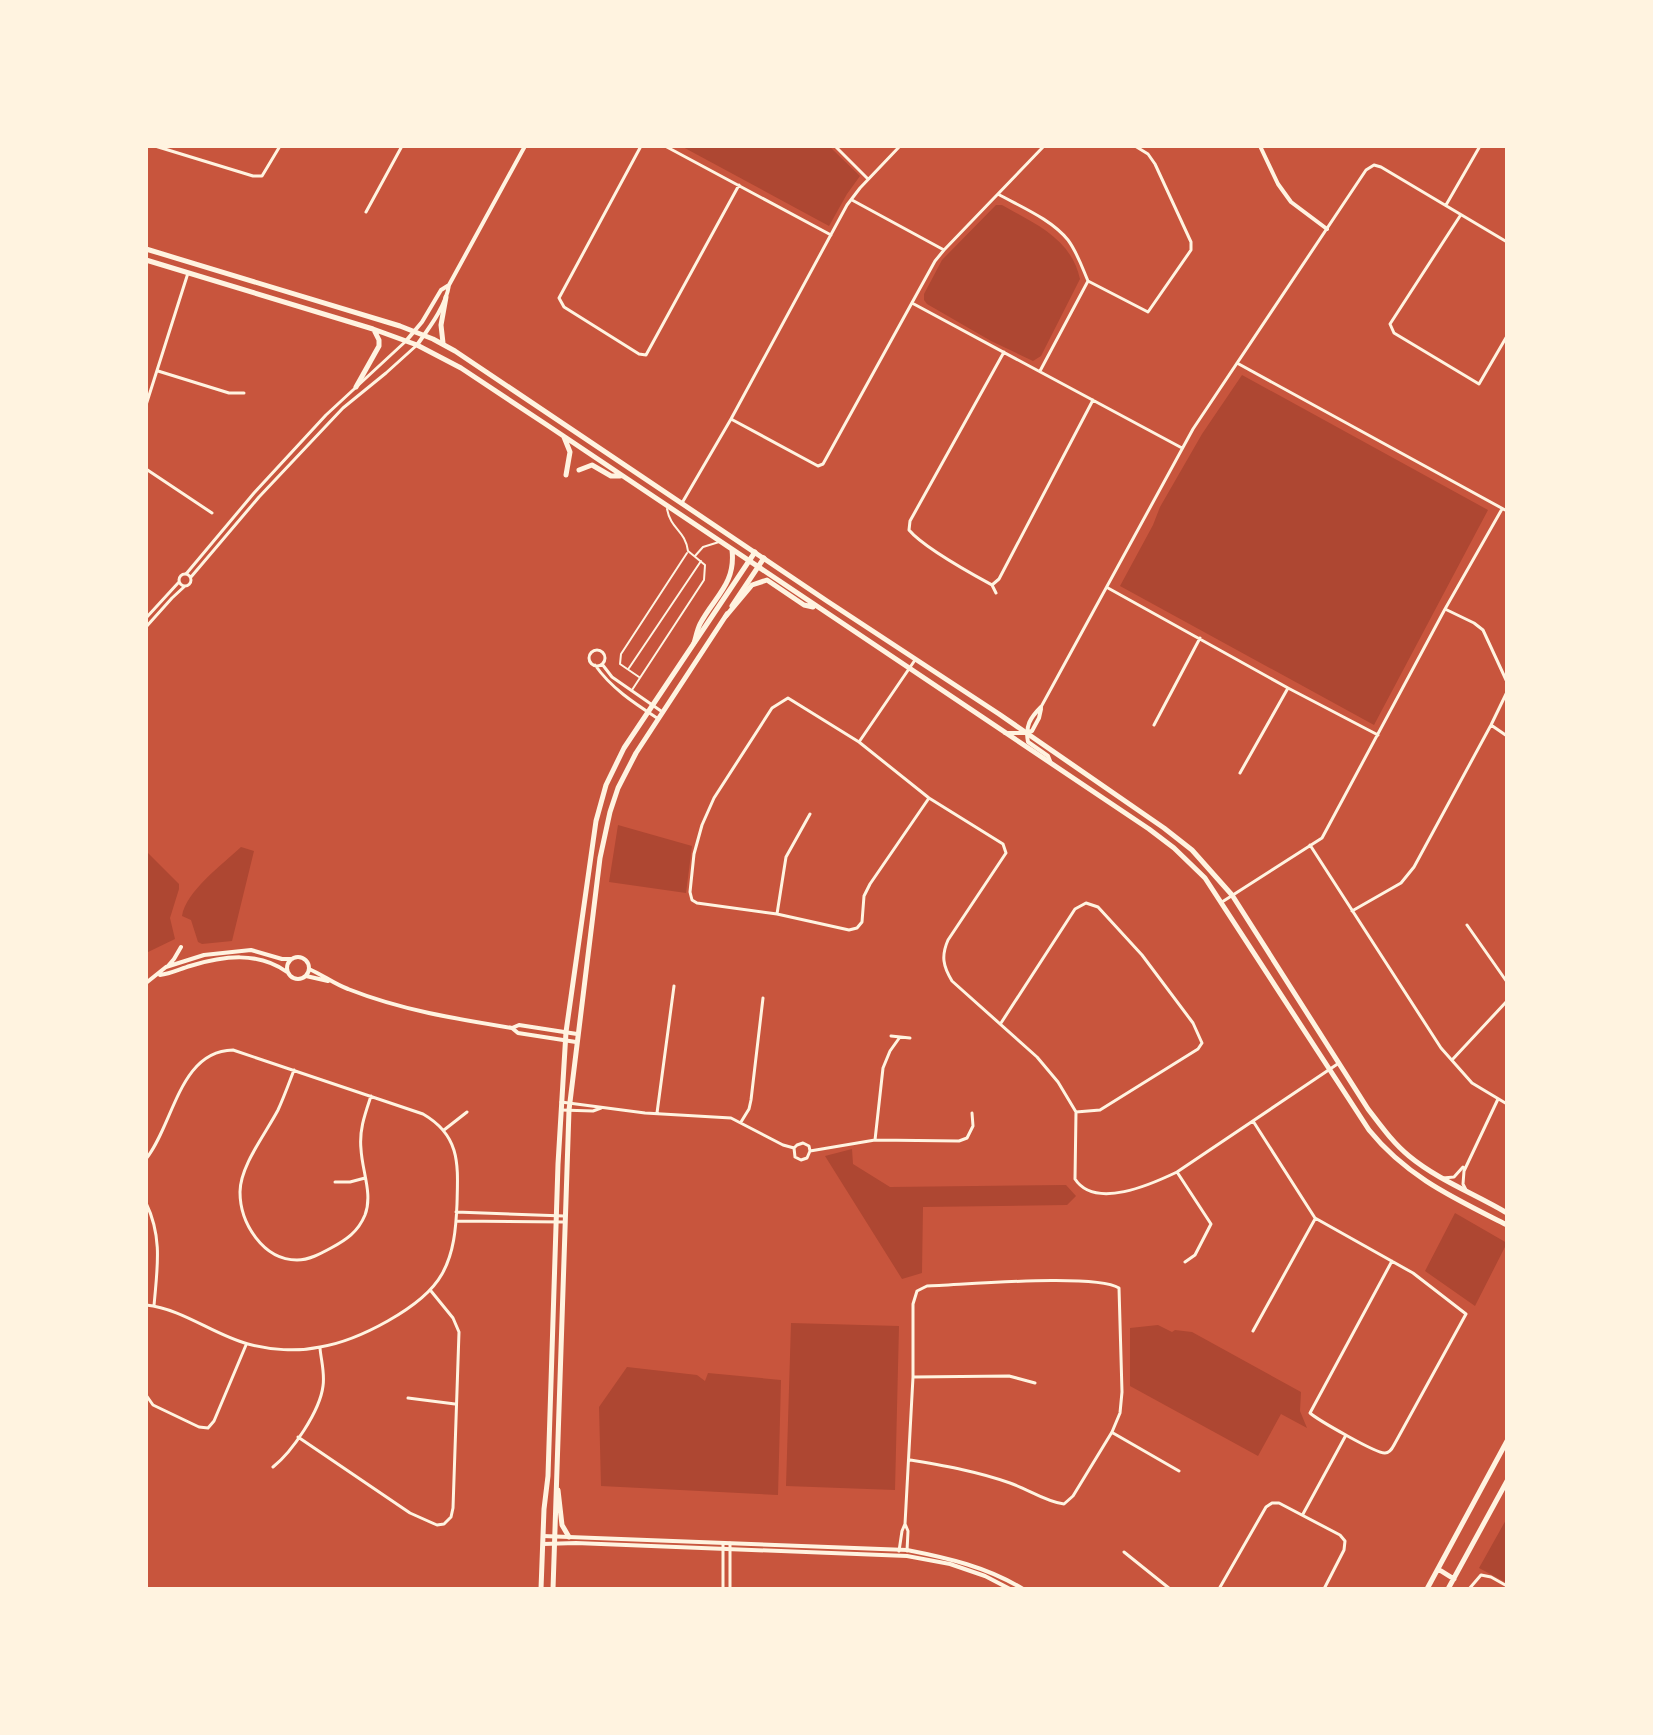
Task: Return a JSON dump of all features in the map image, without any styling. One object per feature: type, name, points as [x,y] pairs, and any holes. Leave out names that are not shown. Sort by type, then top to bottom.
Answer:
[{"type":"main road","points":[[146,249],[347,309],[443,344],[1164,828],[1192,850],[1232,895],[1368,1109],[1388,1135],[1409,1156],[1442,1178],[1507,1213]]},
{"type":"main road","points":[[146,260],[373,329],[417,345],[461,368],[1149,829],[1205,878],[1369,1130],[1411,1172],[1507,1225]]},
{"type":"main road","points":[[443,344],[441,325],[446,297]]},
{"type":"main road","points":[[356,387],[379,346],[373,329]]},
{"type":"main road","points":[[564,437],[570,452],[566,475]]},
{"type":"main road","points":[[579,470],[592,465],[611,476],[621,476]]},
{"type":"main road","points":[[694,643],[699,626],[731,575],[732,550]]},
{"type":"main road","points":[[541,1589],[548,1476],[560,1110],[565,1040],[591,844],[601,800],[620,755],[755,552]]},
{"type":"main road","points":[[553,1589],[569,1103],[606,828],[627,769],[657,718],[764,558]]},
{"type":"main road","points":[[726,616],[752,585],[767,580],[804,605],[818,608]]},
{"type":"main road","points":[[1427,1589],[1507,1441]]},
{"type":"main road","points":[[556,1469],[562,1525],[569,1537]]},
{"type":"main road","points":[[1448,1589],[1507,1481]]},
{"type":"main road","points":[[1437,1569],[1454,1579]]},
{"type":"street","points":[[158,147],[253,176],[262,176],[280,146]]},
{"type":"street","points":[[366,212],[402,146]]},
{"type":"street","points":[[146,627],[172,598],[190,584],[191,577],[317,434],[417,345],[446,297],[449,285],[525,146]]},
{"type":"street","points":[[641,146],[559,298],[564,307],[639,354],[646,355],[739,185]]},
{"type":"street","points":[[665,146],[831,235]]},
{"type":"street","points":[[835,146],[868,179]]},
{"type":"street","points":[[682,503],[851,199],[900,146]]},
{"type":"street","points":[[731,419],[818,466],[823,464],[935,261],[1044,146]]},
{"type":"street","points":[[1135,146],[1148,154],[1155,164],[1191,242],[1191,250],[1148,312]]},
{"type":"street","points":[[1260,146],[1278,184],[1291,202],[1327,229]]},
{"type":"street","points":[[1446,205],[1480,146]]},
{"type":"street","points":[[1005,733],[1032,731],[1041,707],[1182,448],[1366,170],[1374,165],[1381,167],[1507,242]]},
{"type":"street","points":[[998,194],[1066,238],[1088,281],[1148,312],[1152,320]]},
{"type":"street","points":[[851,199],[944,250]]},
{"type":"street","points":[[1461,215],[1390,324],[1394,333],[1479,384],[1482,389]]},
{"type":"street","points":[[146,405],[188,273]]},
{"type":"street","points":[[1040,371],[1088,281]]},
{"type":"street","points":[[146,618],[179,582],[180,576],[186,574],[254,493],[326,415],[415,332],[441,290],[449,285]]},
{"type":"street","points":[[912,303],[1182,448]]},
{"type":"street","points":[[1479,384],[1507,336]]},
{"type":"street","points":[[996,593],[992,585],[909,530],[910,521],[1004,352]]},
{"type":"street","points":[[1222,902],[1322,838],[1445,609],[1505,510],[1237,363]]},
{"type":"street","points":[[158,371],[229,393],[244,393]]},
{"type":"street","points":[[992,585],[999,579],[1093,400]]},
{"type":"street","points":[[823,464],[827,471]]},
{"type":"street","points":[[146,469],[212,513]]},
{"type":"street","points":[[901,532],[909,530]]},
{"type":"street","points":[[186,574],[191,577]]},
{"type":"street","points":[[179,582],[185,586]]},
{"type":"street","points":[[1108,588],[1378,735]]},
{"type":"street","points":[[1445,609],[1483,630],[1507,682]]},
{"type":"street","points":[[1154,725],[1200,638]]},
{"type":"street","points":[[602,664],[604,654],[595,650],[589,658],[610,684],[657,718]]},
{"type":"street","points":[[859,742],[915,660]]},
{"type":"street","points":[[602,664],[612,677],[661,712]]},
{"type":"street","points":[[595,665],[602,664]]},
{"type":"street","points":[[1240,773],[1288,688]]},
{"type":"street","points":[[1352,911],[1401,883],[1414,867],[1507,692]]},
{"type":"street","points":[[929,798],[870,884],[864,896],[862,922],[857,928],[849,930],[692,900],[694,854],[714,798],[772,708],[788,698],[859,742],[929,798],[1003,844],[1006,853],[948,940],[944,950],[944,967],[952,981],[1037,1057],[1058,1082],[1076,1112],[1075,1179],[1080,1187],[1090,1192],[1121,1192],[1148,1186],[1177,1172],[1339,1063]]},
{"type":"street","points":[[1491,725],[1507,736]]},
{"type":"street","points":[[1026,733],[1028,742],[1048,756],[1051,764]]},
{"type":"street","points":[[777,914],[786,857],[810,814]]},
{"type":"street","points":[[1310,845],[1451,1061],[1472,1083],[1507,1104]]},
{"type":"street","points":[[1001,1024],[1075,909],[1086,903],[1098,907],[1142,955],[1193,1023],[1202,1043],[1198,1049],[1100,1110],[1076,1112]]},
{"type":"street","points":[[1467,925],[1507,982]]},
{"type":"street","points":[[146,983],[174,959],[181,947]]},
{"type":"street","points":[[166,967],[190,959],[245,950],[282,959],[302,958],[308,962],[306,976]]},
{"type":"street","points":[[157,975],[208,961],[244,957],[261,958],[278,965],[296,979],[306,976],[331,981]]},
{"type":"street","points":[[287,972],[292,959]]},
{"type":"street","points":[[309,969],[347,989],[413,1010],[576,1042]]},
{"type":"street","points":[[657,1114],[674,986]]},
{"type":"street","points":[[741,1122],[751,1100],[763,998]]},
{"type":"street","points":[[1451,1061],[1507,1001]]},
{"type":"street","points":[[512,1028],[519,1025],[577,1034]]},
{"type":"street","points":[[891,1036],[910,1038]]},
{"type":"street","points":[[875,1140],[883,1068],[900,1037]]},
{"type":"street","points":[[146,1159],[156,1145],[189,1075],[200,1061],[233,1050],[423,1114],[444,1130],[458,1162],[453,1246],[443,1274],[431,1291],[415,1305],[354,1337],[320,1348],[281,1349],[246,1344],[175,1312],[146,1305]]},
{"type":"street","points":[[294,1070],[241,1183],[242,1211],[256,1239],[277,1256],[296,1260],[315,1257],[344,1241],[358,1227],[368,1198],[361,1132],[371,1096]]},
{"type":"street","points":[[1442,1178],[1458,1174],[1468,1161],[1498,1099]]},
{"type":"street","points":[[561,1102],[657,1114],[731,1118],[794,1148]]},
{"type":"street","points":[[560,1110],[593,1111],[601,1108]]},
{"type":"street","points":[[444,1130],[467,1112]]},
{"type":"street","points":[[810,1151],[875,1140],[959,1141],[967,1138],[973,1126],[972,1113]]},
{"type":"street","points":[[1253,1121],[1315,1218],[1392,1261],[1413,1273],[1466,1314],[1391,1449],[1380,1453],[1310,1413],[1392,1261]]},
{"type":"street","points":[[800,1143],[809,1146],[807,1158],[801,1160],[795,1157],[794,1148],[800,1143]]},
{"type":"street","points":[[1466,1190],[1463,1184],[1468,1161]]},
{"type":"street","points":[[1177,1172],[1211,1224],[1195,1255],[1185,1262]]},
{"type":"street","points":[[335,1182],[365,1178]]},
{"type":"street","points":[[146,1203],[155,1223],[158,1241],[154,1306]]},
{"type":"street","points":[[456,1212],[556,1219]]},
{"type":"street","points":[[1253,1331],[1315,1218]]},
{"type":"street","points":[[456,1221],[564,1219]]},
{"type":"street","points":[[899,1556],[910,1460],[913,1304],[917,1291],[927,1286],[1065,1281],[1112,1284],[1119,1288],[1120,1413],[1112,1432],[1073,1496],[1064,1504],[967,1469],[910,1460]]},
{"type":"street","points":[[298,1437],[393,1503],[437,1525],[444,1524],[451,1517],[459,1332],[453,1318],[431,1291]]},
{"type":"street","points":[[146,1395],[153,1405],[199,1427],[208,1428],[214,1421],[246,1344]]},
{"type":"street","points":[[273,1467],[298,1437],[322,1395],[324,1380],[320,1348]]},
{"type":"street","points":[[913,1377],[1009,1376],[1035,1383]]},
{"type":"street","points":[[408,1398],[457,1404]]},
{"type":"street","points":[[1112,1432],[1179,1471]]},
{"type":"street","points":[[1303,1514],[1346,1435]]},
{"type":"street","points":[[1219,1589],[1266,1507],[1272,1503],[1303,1514],[1345,1541],[1344,1550],[1324,1589]]},
{"type":"street","points":[[905,1524],[908,1531],[907,1556]]},
{"type":"street","points":[[543,1536],[899,1549],[952,1558],[986,1570],[1023,1589]]},
{"type":"street","points":[[723,1589],[726,1543]]},
{"type":"street","points":[[543,1544],[907,1556],[950,1564],[1010,1589]]},
{"type":"street","points":[[726,1550],[730,1589]]},
{"type":"street","points":[[1124,1552],[1170,1589]]},
{"type":"street","points":[[1469,1589],[1481,1575],[1507,1586]]},
{"type":"lane","points":[[640,678],[620,664],[621,654],[688,551],[683,534],[670,521],[667,493]]},
{"type":"lane","points":[[695,556],[703,547],[720,542]]},
{"type":"lane","points":[[631,691],[704,580],[705,565],[688,551]]},
{"type":"lane","points":[[628,669],[701,561]]},
{"type":"shaded area","points":[[681,146],[829,146],[860,176],[829,226]]},
{"type":"shaded area","points":[[996,205],[1002,205],[1050,234],[1069,253],[1080,279],[1041,356],[1033,361],[991,341],[924,300],[924,294],[942,260]]},
{"type":"shaded area","points":[[1242,375],[1488,510],[1374,725],[1120,586],[1202,434]]},
{"type":"shaded area","points":[[618,825],[692,846],[686,893],[609,882]]},
{"type":"shaded area","points":[[241,847],[254,851],[232,941],[202,944],[198,942],[191,920],[182,916],[185,907],[206,878]]},
{"type":"shaded area","points":[[146,851],[179,884],[179,889],[170,918],[175,939],[146,953]]},
{"type":"shaded area","points":[[852,1149],[853,1164],[890,1187],[1066,1185],[1076,1196],[1067,1205],[923,1207],[922,1273],[902,1279],[825,1156]]},
{"type":"shaded area","points":[[1455,1213],[1507,1243],[1475,1306],[1425,1271]]},
{"type":"shaded area","points":[[791,1323],[899,1326],[895,1490],[786,1486]]},
{"type":"shaded area","points":[[1158,1325],[1172,1332],[1192,1332],[1301,1392],[1300,1411],[1307,1428],[1281,1414],[1258,1456],[1130,1386],[1130,1328]]},
{"type":"shaded area","points":[[627,1367],[697,1375],[705,1381],[708,1373],[781,1380],[778,1495],[601,1486],[599,1407]]},
{"type":"shaded area","points":[[1507,1518],[1507,1583],[1479,1568]]}]
